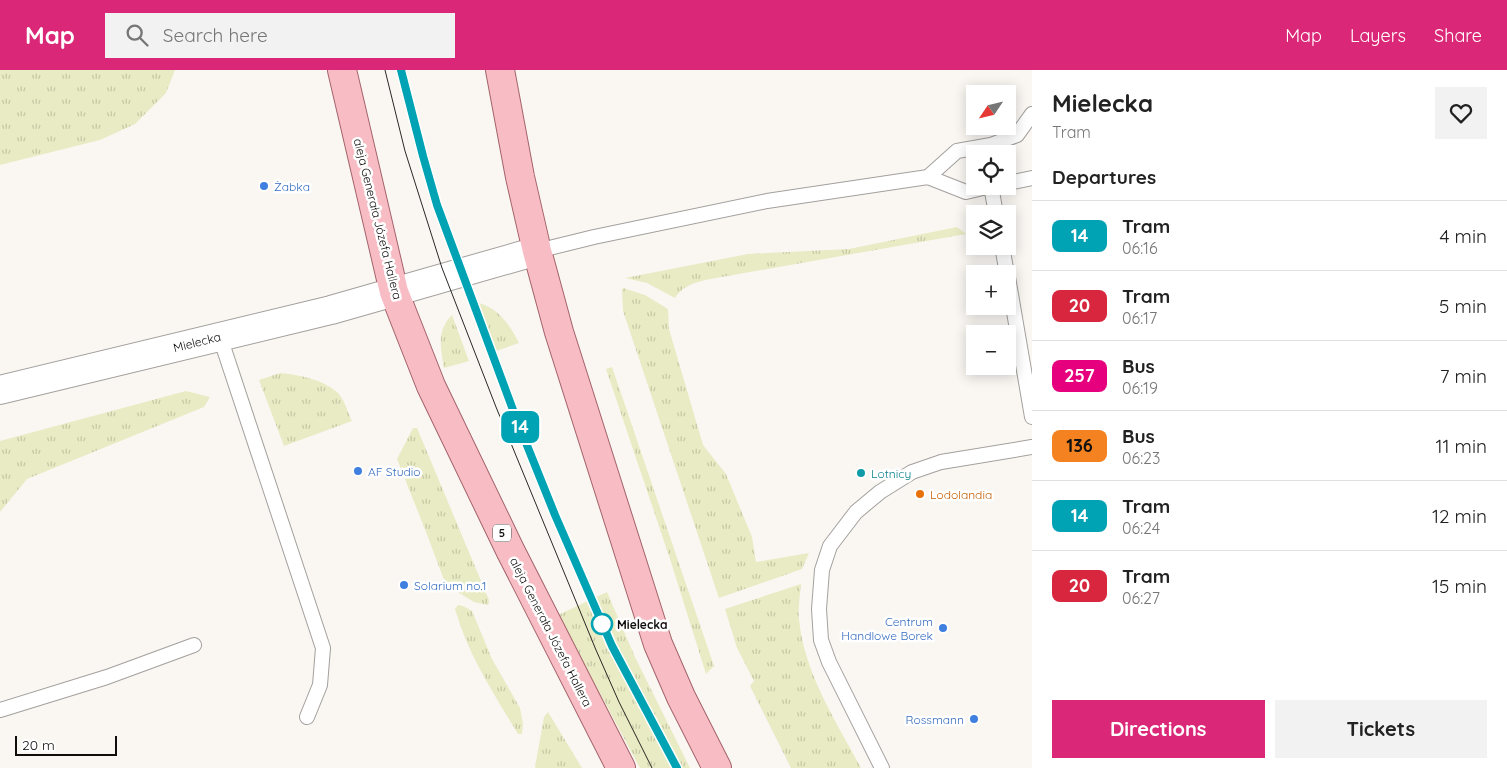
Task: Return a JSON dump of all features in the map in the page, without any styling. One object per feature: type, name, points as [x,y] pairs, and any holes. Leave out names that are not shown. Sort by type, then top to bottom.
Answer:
[{"type":"main road","name":"aleja Generała Józefa Hallera","points":[[342,70],[394,292],[434,395],[621,768]]},
{"type":"main road","points":[[500,70],[520,177],[537,251],[559,332],[658,644],[681,696],[717,768]]},
{"type":"street","name":"Mielecka","points":[[0,390],[331,310],[537,251]]},
{"type":"lane","points":[[537,251],[594,237],[767,202],[928,176],[957,151],[991,145],[1017,135],[1032,114]]},
{"type":"lane","points":[[928,176],[966,192],[991,186],[994,205]]},
{"type":"lane","points":[[1016,181],[1032,178]]},
{"type":"lane","points":[[1014,315],[1032,417]]},
{"type":"lane","points":[[220,337],[323,648],[320,684],[307,717]]},
{"type":"lane","points":[[882,768],[829,662],[821,640],[819,608],[822,570],[830,546],[856,512],[880,492],[912,472],[941,462],[1032,447]]},
{"type":"lane","points":[[0,710],[107,677],[194,645]]},
{"type":"green space","points":[[0,70],[175,70],[166,93],[135,124],[100,140],[0,165]]},
{"type":"green space","points":[[957,227],[966,234],[705,280],[684,288],[675,298],[647,283],[625,278],[748,254],[849,249]]},
{"type":"green space","points":[[623,288],[645,295],[668,309],[669,329],[703,445],[726,474],[752,537],[756,562],[809,553],[802,569],[719,598],[623,311]]},
{"type":"green space","points":[[479,303],[492,309],[503,318],[519,343],[496,351]]},
{"type":"green space","points":[[452,315],[469,361],[444,368],[441,340],[444,327]]},
{"type":"green space","points":[[612,367],[714,666],[706,674],[671,562],[606,369]]},
{"type":"green space","points":[[280,373],[310,378],[337,392],[342,398],[352,421],[284,446],[259,380]]},
{"type":"green space","points":[[186,391],[210,397],[204,407],[27,479],[0,512],[0,441]]},
{"type":"green space","points":[[413,428],[417,428],[489,600],[488,605],[474,602],[446,585],[397,459]]},
{"type":"green space","points":[[801,584],[799,619],[807,658],[822,696],[861,768],[791,768],[750,686],[754,681],[737,648],[725,609]]},
{"type":"green space","points":[[607,592],[635,657],[690,768],[640,768],[558,615]]},
{"type":"green space","points":[[458,605],[472,611],[492,659],[520,708],[523,724],[522,734],[518,734],[474,658],[460,626],[455,609]]},
{"type":"green space","points":[[548,712],[582,768],[535,767],[544,717]]},
{"type":"tram line","points":[[385,70],[405,151],[442,268],[496,407],[596,650],[619,702],[652,768]]},
{"type":"tram line","points":[[401,70],[437,205],[516,418],[555,515],[612,646],[677,768]]},
{"type":"tram line","name":"14","points":[[401,70],[437,205],[516,418],[555,515],[612,646],[677,768]]},
{"type":"place","name":"Żabka","points":[[264,186]]},
{"type":"place","name":"AF Studio","points":[[358,471]]},
{"type":"place","name":"Lotnicy","points":[[861,473]]},
{"type":"place","name":"Lodolandia","points":[[920,494]]},
{"type":"place","name":"Solarium no.1","points":[[404,585]]},
{"type":"place","name":"Mielecka","points":[[602,624]]},
{"type":"place","name":"Centrum Handlowe Borek","points":[[943,628]]},
{"type":"place","name":"Rossmann","points":[[974,719]]}]
